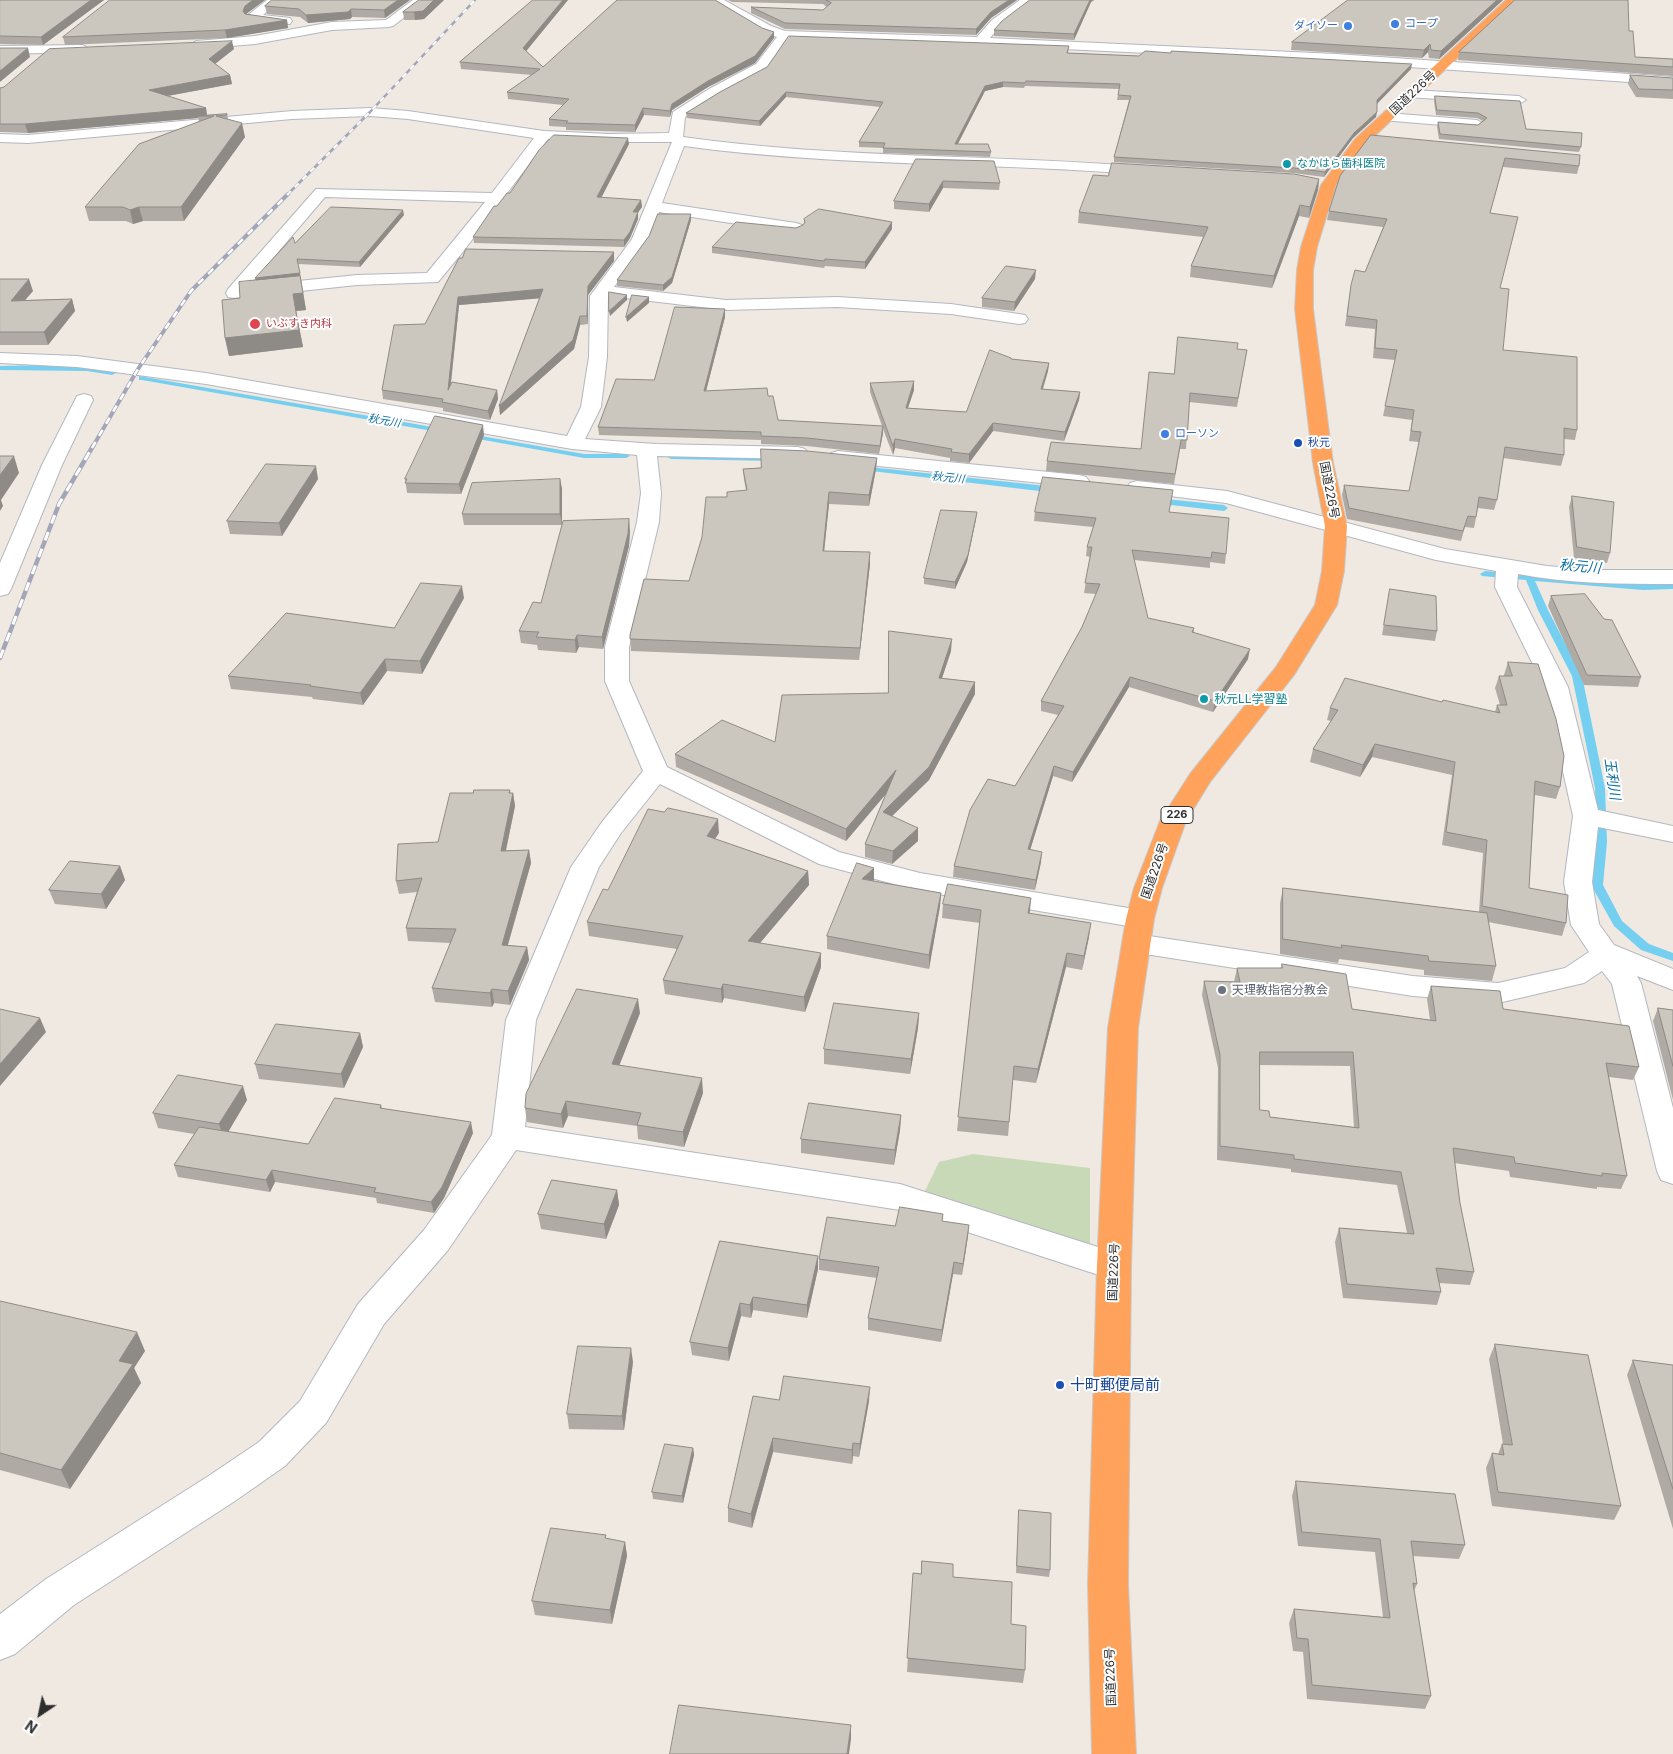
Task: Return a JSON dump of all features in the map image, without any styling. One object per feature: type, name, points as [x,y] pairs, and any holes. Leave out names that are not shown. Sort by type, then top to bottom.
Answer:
[{"type":"highway","name":"国道226号","points":[[1114,1754],[1108,1584],[1114,1266],[1123,1028],[1138,931],[1148,888],[1178,813],[1199,779],[1286,670],[1326,605],[1333,572],[1336,526],[1323,463],[1304,309],[1305,270],[1320,183],[1379,132],[1411,94],[1513,0]]},
{"type":"street","points":[[274,0],[252,18],[332,26]]},
{"type":"street","points":[[179,46],[227,44],[332,26],[389,23],[420,0]]},
{"type":"street","points":[[980,41],[996,23],[1028,0]]},
{"type":"street","points":[[721,3],[767,29],[784,34],[980,41],[1336,58],[1673,80]]},
{"type":"street","points":[[721,3],[756,8]]},
{"type":"street","points":[[573,443],[591,407],[598,357],[600,296],[640,240],[677,139],[678,115],[714,92],[761,67],[784,34]]},
{"type":"street","points":[[33,62],[63,38]]},
{"type":"street","points":[[0,50],[48,51],[94,49]]},
{"type":"street","points":[[1411,94],[1519,100]]},
{"type":"street","points":[[0,138],[28,139],[292,115],[370,112],[426,117],[544,135],[677,139],[733,150],[945,162],[1048,164],[1166,172]]},
{"type":"street","points":[[1379,132],[1477,124]]},
{"type":"street","points":[[495,198],[321,192],[234,293],[357,280],[432,278],[456,250],[544,135]]},
{"type":"street","points":[[652,206],[796,228]]},
{"type":"street","points":[[456,250],[475,251]]},
{"type":"street","points":[[610,254],[630,254]]},
{"type":"street","points":[[604,291],[726,305],[837,302],[951,309],[1019,319]]},
{"type":"street","points":[[0,358],[41,357],[76,360],[223,379],[573,443],[646,448],[807,454],[1226,497],[1444,555],[1507,574],[1547,573],[1597,577],[1673,577]]},
{"type":"street","points":[[0,589],[52,465],[84,400]]},
{"type":"street","points":[[646,448],[651,493],[648,522],[617,647],[618,681],[656,772],[829,858],[920,882],[1138,931],[1413,986],[1498,993],[1574,976],[1607,953]]},
{"type":"street","points":[[1507,574],[1556,687],[1596,818],[1578,882],[1585,925],[1607,953],[1626,983],[1673,1171]]},
{"type":"street","points":[[0,1640],[60,1592],[272,1454],[313,1412],[372,1314],[436,1240],[508,1137],[522,1020],[585,867],[611,828],[656,772]]},
{"type":"street","points":[[1596,818],[1673,834]]},
{"type":"street","points":[[1607,953],[1673,980]]},
{"type":"street","points":[[508,1137],[900,1197],[1114,1266]]},
{"type":"green space","points":[[973,1154],[1090,1168],[1090,1245],[923,1195],[939,1162]]},
{"type":"building","points":[[0,0],[91,0],[41,37],[0,36]]},
{"type":"building","points":[[110,0],[253,0],[245,6],[243,11],[245,14],[287,20],[225,30],[63,37]]},
{"type":"building","points":[[272,0],[398,0],[384,10],[351,9],[348,12],[306,15],[299,9],[265,6]]},
{"type":"building","points":[[419,0],[434,0],[423,11],[403,12]]},
{"type":"building","points":[[533,0],[563,0],[523,48],[543,67],[617,0],[715,0],[762,28],[774,32],[755,56],[708,81],[672,104],[670,111],[643,108],[635,125],[566,123],[568,121],[549,119],[569,99],[507,92],[540,69],[460,62]]},
{"type":"building","points":[[826,0],[1009,0],[991,12],[976,29],[785,23],[751,7],[823,10],[831,3]]},
{"type":"building","points":[[1030,0],[1090,0],[1074,34],[994,30],[1002,21]]},
{"type":"building","points":[[1348,0],[1497,0],[1441,51],[1431,50],[1430,44],[1424,50],[1292,42]]},
{"type":"building","points":[[1515,0],[1628,0],[1629,31],[1633,31],[1635,57],[1673,59],[1673,67],[1459,52]]},
{"type":"building","points":[[789,36],[1069,46],[1067,53],[1139,56],[1145,51],[1171,53],[1171,51],[1412,64],[1377,100],[1377,112],[1354,133],[1325,172],[1294,168],[1114,157],[1131,96],[1118,95],[1120,84],[1026,81],[1025,83],[1003,82],[985,86],[955,144],[988,144],[991,152],[883,148],[885,143],[859,142],[883,102],[786,92],[759,121],[686,113],[767,67]]},
{"type":"building","points":[[232,41],[209,59],[230,75],[149,90],[206,108],[25,124],[0,124],[0,88],[4,87],[49,49]]},
{"type":"building","points":[[0,48],[28,48],[0,71]]},
{"type":"building","points":[[1630,75],[1673,78],[1673,90],[1639,89]]},
{"type":"building","points":[[1435,96],[1520,101],[1526,129],[1582,133],[1581,147],[1440,134],[1438,122],[1478,125],[1487,118],[1478,113],[1437,110]]},
{"type":"building","points":[[227,114],[216,116],[242,123],[181,207],[139,207],[130,210],[123,207],[85,207],[139,144],[214,116],[198,116]]},
{"type":"building","points":[[554,135],[628,138],[597,197],[641,200],[633,212],[638,212],[630,232],[624,240],[473,237],[494,206],[497,206],[507,193],[510,193],[539,150]]},
{"type":"building","points":[[1371,135],[1580,155],[1579,166],[1505,158],[1490,213],[1518,217],[1500,288],[1509,289],[1503,350],[1577,357],[1577,430],[1564,428],[1564,455],[1505,447],[1497,500],[1479,497],[1476,517],[1468,516],[1463,531],[1349,508],[1344,485],[1409,491],[1421,432],[1411,431],[1414,410],[1385,406],[1397,350],[1375,348],[1377,320],[1347,316],[1355,270],[1365,272],[1387,219],[1329,211],[1340,176]]},
{"type":"building","points":[[916,159],[994,161],[1000,183],[943,181],[929,204],[894,201]]},
{"type":"building","points":[[1112,163],[1294,174],[1319,179],[1310,207],[1300,205],[1274,276],[1191,266],[1208,227],[1079,212],[1093,175],[1108,176]]},
{"type":"building","points":[[331,207],[403,210],[359,262],[297,259],[300,273],[255,278],[293,237],[295,243]]},
{"type":"building","points":[[819,209],[892,222],[865,262],[825,259],[824,261],[712,247],[736,222],[796,228],[803,225],[804,219]]},
{"type":"building","points":[[658,214],[691,214],[672,277],[663,285],[617,280],[649,236]]},
{"type":"building","points":[[466,249],[614,252],[588,286],[587,316],[580,316],[573,340],[499,406],[543,289],[458,297],[448,390],[452,382],[497,390],[488,411],[442,402],[443,399],[382,390],[394,325],[425,324],[459,258],[462,258]]},
{"type":"building","points":[[1006,266],[1036,270],[1015,302],[982,298]]},
{"type":"building","points":[[300,276],[303,293],[293,294],[299,330],[225,338],[222,300],[240,298],[239,282]]},
{"type":"building","points":[[0,279],[29,279],[11,301],[72,299],[44,332],[0,332]]},
{"type":"building","points":[[609,292],[627,295],[609,311]]},
{"type":"building","points":[[632,295],[649,297],[626,317]]},
{"type":"building","points":[[675,307],[725,309],[704,391],[767,388],[768,396],[773,396],[778,420],[883,426],[880,446],[807,438],[761,436],[761,432],[598,427],[616,379],[654,380]]},
{"type":"building","points":[[1178,337],[1238,343],[1237,349],[1247,350],[1238,398],[1190,393],[1187,440],[1181,440],[1175,474],[1047,461],[1051,442],[1141,449],[1149,372],[1174,374]]},
{"type":"building","points":[[990,350],[1011,359],[1049,363],[1041,389],[1080,392],[1065,432],[993,423],[969,454],[951,452],[952,449],[895,439],[893,446],[870,383],[914,381],[906,408],[966,412]]},
{"type":"building","points":[[435,416],[483,425],[459,484],[405,483],[407,479],[405,479]]},
{"type":"building","points":[[761,449],[807,451],[877,458],[869,495],[829,492],[823,551],[870,552],[860,648],[630,639],[644,579],[689,581],[702,537],[706,497],[727,497],[727,492],[747,490],[743,469],[761,468]]},
{"type":"building","points":[[0,456],[14,456],[0,475]]},
{"type":"building","points":[[266,464],[316,466],[279,523],[227,521]]},
{"type":"building","points":[[1043,477],[1173,490],[1169,512],[1229,518],[1226,554],[1212,552],[1211,558],[1132,550],[1148,618],[1194,628],[1192,632],[1250,649],[1215,701],[1130,677],[1073,772],[1054,766],[1028,849],[1042,852],[1036,880],[954,866],[970,810],[988,779],[1015,786],[1064,706],[1041,701],[1082,627],[1100,584],[1085,583],[1092,547],[1087,547],[1096,518],[1035,512]]},
{"type":"building","points":[[560,479],[560,514],[462,514],[472,483]]},
{"type":"building","points":[[1572,496],[1614,502],[1610,553],[1577,547]]},
{"type":"building","points":[[941,510],[977,512],[968,555],[955,582],[924,578]]},
{"type":"building","points":[[629,519],[628,534],[602,637],[577,635],[575,640],[536,637],[539,632],[519,631],[533,602],[541,603],[563,521]]},
{"type":"building","points":[[421,583],[462,586],[420,661],[385,659],[360,693],[311,685],[228,676],[286,613],[394,628]]},
{"type":"building","points":[[1390,589],[1436,596],[1437,631],[1384,625]]},
{"type":"building","points":[[1585,594],[1604,619],[1612,620],[1641,677],[1587,675],[1551,596]]},
{"type":"building","points":[[889,631],[952,639],[939,678],[975,682],[929,767],[883,812],[918,828],[893,851],[865,844],[896,770],[846,829],[675,754],[722,720],[775,742],[782,695],[888,693]]},
{"type":"building","points":[[1508,662],[1538,664],[1556,719],[1564,756],[1560,787],[1535,781],[1529,888],[1568,895],[1566,923],[1482,906],[1487,840],[1446,832],[1455,762],[1375,744],[1363,765],[1313,749],[1338,710],[1330,708],[1345,678],[1442,702],[1443,700],[1500,713],[1497,705],[1507,705],[1499,676],[1512,676]]},
{"type":"building","points":[[474,790],[510,790],[509,793],[513,793],[501,851],[529,850],[502,945],[527,947],[508,991],[492,989],[490,993],[432,988],[456,929],[406,928],[422,878],[396,881],[398,844],[438,842],[450,793],[473,793]]},
{"type":"building","points":[[668,808],[718,819],[707,836],[808,871],[748,941],[821,953],[804,997],[723,984],[721,989],[663,980],[683,936],[587,922],[603,889],[608,890],[648,809],[664,812]]},
{"type":"building","points":[[70,861],[120,866],[101,894],[49,890]]},
{"type":"building","points":[[857,863],[874,868],[862,879],[941,893],[929,955],[827,936]]},
{"type":"building","points":[[948,884],[1031,898],[1028,913],[1091,923],[1084,956],[1067,953],[1038,1069],[1014,1066],[1009,1122],[958,1117],[981,910],[943,904]]},
{"type":"building","points":[[1283,888],[1487,913],[1496,966],[1429,961],[1428,956],[1341,945],[1342,948],[1283,939]]},
{"type":"building","points":[[1282,964],[1346,974],[1352,1009],[1436,1021],[1431,986],[1500,991],[1503,1009],[1629,1026],[1639,1067],[1606,1063],[1627,1176],[1602,1173],[1602,1176],[1515,1163],[1514,1157],[1453,1148],[1460,1203],[1474,1272],[1436,1268],[1441,1292],[1347,1284],[1339,1228],[1414,1234],[1401,1172],[1294,1159],[1294,1155],[1220,1146],[1220,1055],[1204,981],[1240,982],[1237,968],[1282,968]],"holes":[[[1260,1052],[1353,1052],[1359,1128],[1270,1117],[1269,1111],[1260,1110]]]},
{"type":"building","points":[[577,989],[638,999],[612,1064],[702,1078],[683,1132],[637,1125],[641,1113],[566,1101],[561,1114],[525,1108],[526,1094]]},
{"type":"building","points":[[834,1003],[919,1013],[911,1059],[824,1049]]},
{"type":"building","points":[[1658,1008],[1673,1010],[1673,1066]]},
{"type":"building","points":[[0,1009],[40,1018],[0,1064]]},
{"type":"building","points":[[276,1024],[360,1033],[341,1074],[255,1064]]},
{"type":"building","points":[[178,1075],[243,1086],[219,1124],[153,1113]]},
{"type":"building","points":[[335,1098],[381,1105],[380,1108],[471,1122],[442,1187],[431,1202],[374,1192],[376,1188],[272,1170],[266,1180],[174,1165],[199,1127],[308,1144]]},
{"type":"building","points":[[809,1103],[901,1115],[895,1150],[801,1139]]},
{"type":"building","points":[[552,1180],[617,1190],[604,1224],[538,1214]]},
{"type":"building","points":[[900,1207],[943,1214],[942,1221],[969,1225],[963,1264],[954,1262],[942,1330],[868,1318],[879,1267],[819,1259],[827,1217],[895,1226]]},
{"type":"building","points":[[720,1241],[818,1256],[807,1305],[753,1297],[750,1305],[740,1303],[728,1348],[690,1342]]},
{"type":"building","points":[[0,1301],[137,1332],[119,1361],[133,1364],[61,1470],[0,1453]]},
{"type":"building","points":[[1495,1344],[1588,1355],[1621,1506],[1498,1492],[1492,1453],[1504,1455],[1502,1444],[1512,1445]]},
{"type":"building","points":[[578,1346],[631,1348],[622,1416],[567,1414]]},
{"type":"building","points":[[1633,1360],[1673,1365],[1673,1489]]},
{"type":"building","points":[[784,1376],[870,1387],[860,1444],[853,1443],[852,1450],[773,1438],[751,1514],[728,1508],[753,1396],[779,1400]]},
{"type":"building","points":[[665,1444],[693,1448],[682,1496],[652,1492]]},
{"type":"building","points":[[1296,1481],[1455,1494],[1465,1545],[1411,1541],[1417,1584],[1413,1583],[1431,1696],[1312,1685],[1308,1639],[1297,1638],[1294,1609],[1390,1618],[1380,1539],[1302,1532]]},
{"type":"building","points":[[1019,1510],[1051,1513],[1050,1570],[1017,1566]]},
{"type":"building","points":[[551,1528],[606,1535],[605,1538],[625,1542],[610,1610],[532,1601]]},
{"type":"building","points":[[922,1561],[953,1564],[953,1577],[1012,1582],[1011,1624],[1026,1626],[1025,1670],[907,1658],[913,1573],[921,1574]]},
{"type":"building","points":[[679,1705],[851,1725],[847,1754],[670,1754]]},
{"type":"waterway","name":"秋元川","points":[[0,368],[87,369],[112,373]]},
{"type":"waterway","name":"秋元川","points":[[142,378],[444,431]]},
{"type":"waterway","name":"秋元川","points":[[467,435],[584,456],[626,456]]},
{"type":"waterway","name":"秋元川","points":[[671,457],[775,459]]},
{"type":"waterway","name":"秋元川","points":[[863,468],[1056,490]]},
{"type":"waterway","name":"秋元川","points":[[1156,501],[1224,508]]},
{"type":"waterway","name":"秋元川","points":[[1485,574],[1643,587],[1673,586]]},
{"type":"waterway","name":"玉利川","points":[[1530,579],[1543,610],[1577,676],[1600,788],[1602,842],[1597,885],[1618,923],[1645,947],[1673,957]]},
{"type":"railway","points":[[92,448],[138,369],[191,291],[370,112],[475,0]]},
{"type":"railway","points":[[0,658],[59,504],[93,446]]},
{"type":"place","name":"コープ","points":[[1395,24]]},
{"type":"place","name":"ダイソー","points":[[1348,26]]},
{"type":"place","name":"なかはら歯科医院","points":[[1287,164]]},
{"type":"place","name":"いぶすき内科","points":[[255,324]]},
{"type":"place","name":"ローソン","points":[[1165,434]]},
{"type":"place","name":"秋元","points":[[1298,443]]},
{"type":"place","name":"秋元LL学習塾","points":[[1204,699]]},
{"type":"place","name":"天理教指宿分教会","points":[[1222,990]]},
{"type":"place","name":"十町郵便局前","points":[[1060,1385]]}]
